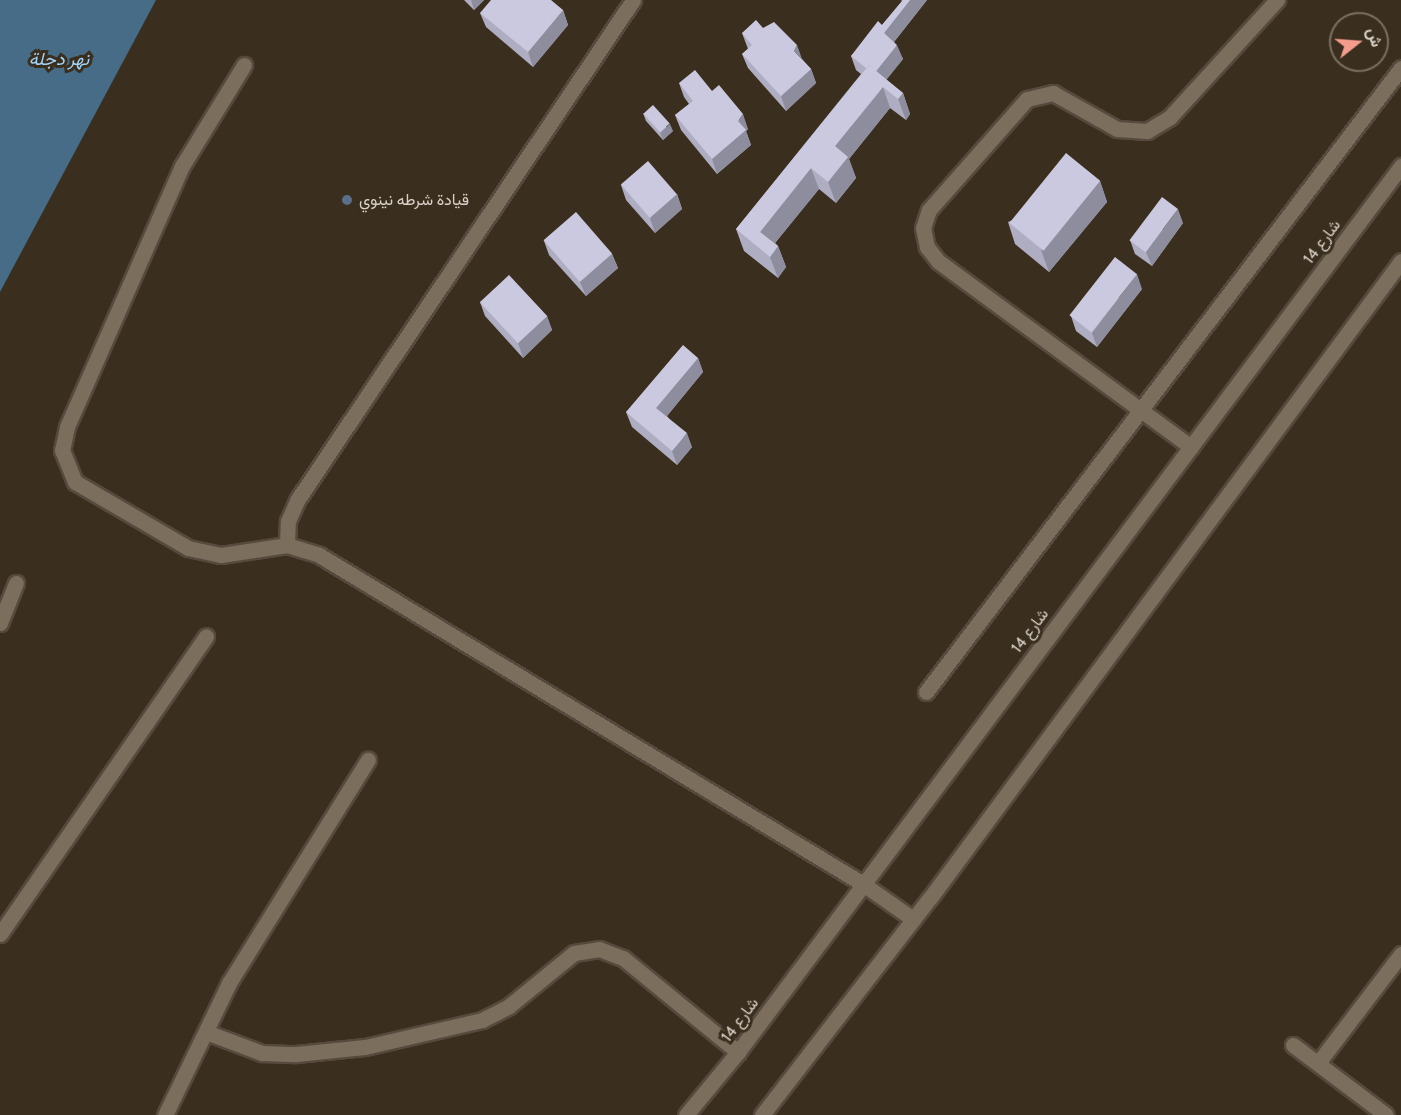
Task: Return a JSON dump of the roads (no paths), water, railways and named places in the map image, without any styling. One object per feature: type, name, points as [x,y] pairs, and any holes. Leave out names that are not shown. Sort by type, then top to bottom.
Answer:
[{"type":"street","points":[[287,545],[288,521],[298,499],[633,0]]},
{"type":"street","points":[[1191,447],[938,261],[927,247],[925,219],[1027,99],[1053,93],[1117,129],[1147,131],[1170,117],[1277,0]]},
{"type":"street","points":[[244,65],[182,166],[68,427],[62,450],[68,472],[84,489],[188,548],[220,555],[287,545],[319,555],[863,884],[913,919]]},
{"type":"street","points":[[926,692],[1401,68]]},
{"type":"street","name":"شارع 14","points":[[686,1115],[738,1052],[1401,166]]},
{"type":"street","points":[[762,1115],[913,919],[1401,261]]},
{"type":"street","points":[[0,623],[16,583]]},
{"type":"street","points":[[0,934],[206,636]]},
{"type":"street","points":[[165,1115],[230,983],[368,760]]},
{"type":"street","points":[[206,1032],[262,1053],[296,1054],[365,1047],[482,1020],[509,1006],[574,953],[599,949],[623,958],[738,1052]]},
{"type":"street","points":[[1318,1063],[1401,954]]},
{"type":"street","points":[[1293,1045],[1386,1115]]},
{"type":"water","name":"نهر دجلة","points":[[0,0],[156,0],[0,292]]},
{"type":"place","name":"قيادة شرطه نينوي","points":[[347,200]]}]
